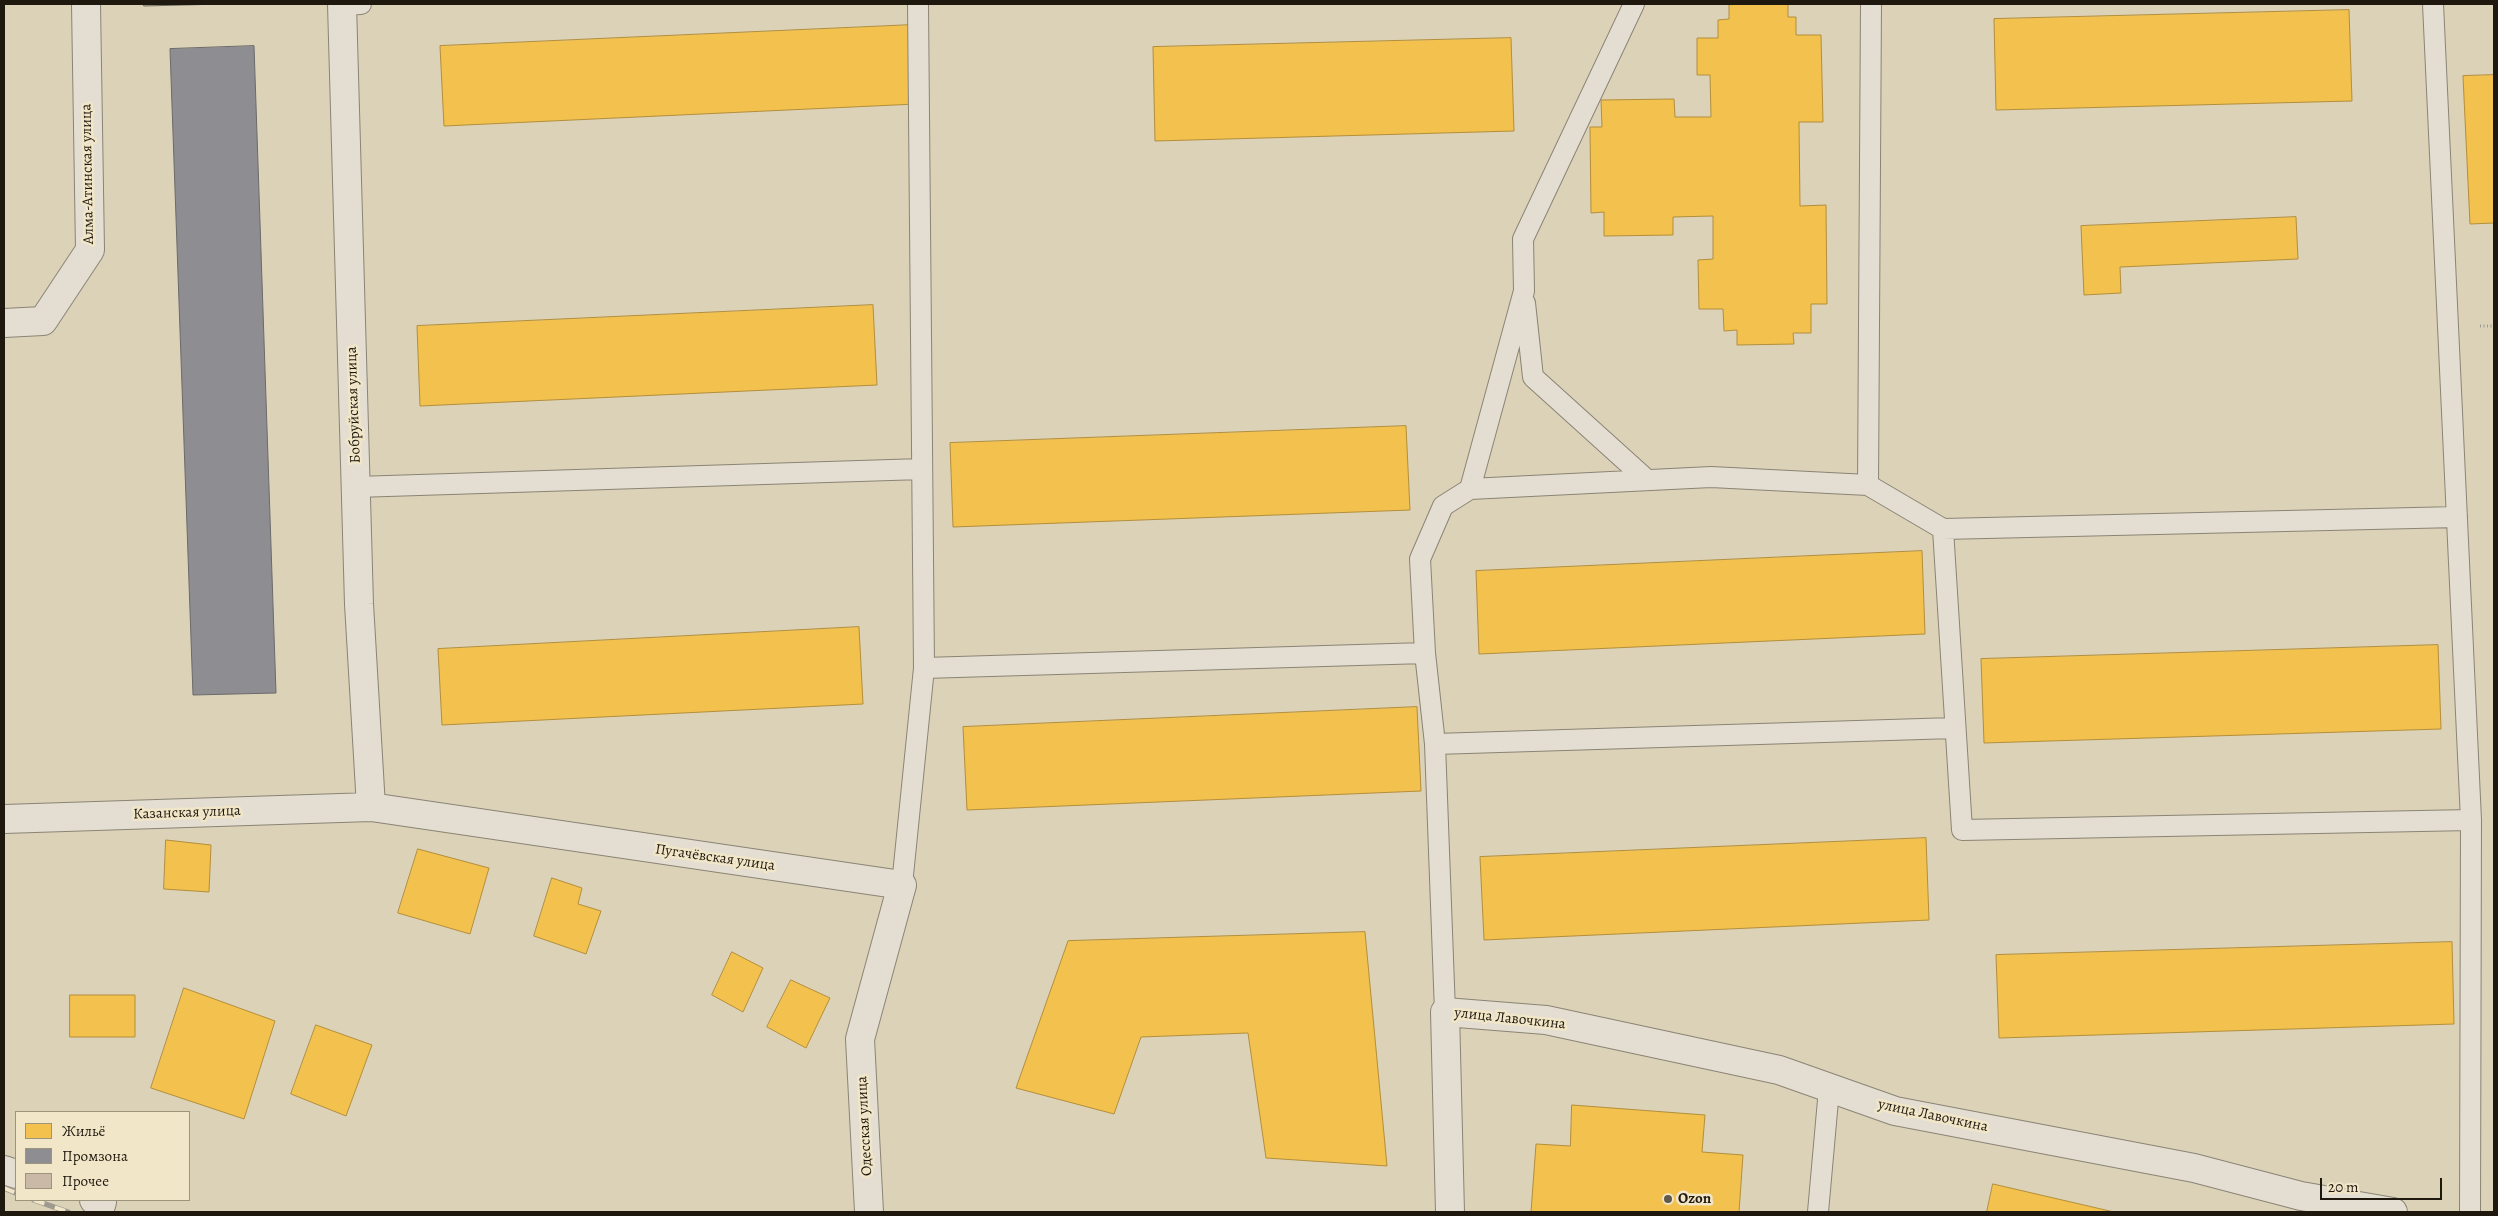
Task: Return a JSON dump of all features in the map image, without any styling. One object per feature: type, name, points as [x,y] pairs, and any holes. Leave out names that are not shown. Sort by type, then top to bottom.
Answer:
[{"type":"street","name":"Алма-Атинская улица","points":[[4,323],[43,321],[90,250],[86,4]]},
{"type":"street","name":"Бобруйская улица","points":[[349,4],[359,604],[371,807]]},
{"type":"street","name":"Казанская улица","points":[[4,819],[371,807]]},
{"type":"street","name":"Пугачёвская улица","points":[[371,807],[902,885]]},
{"type":"street","name":"Одесская улица","points":[[869,1212],[860,1039],[902,885]]},
{"type":"street","name":"улица Лавочкина","points":[[1446,1012],[1546,1020],[1779,1070],[1895,1111],[2194,1168],[2301,1196],[2393,1212]]},
{"type":"street","points":[[1446,1012],[1450,1212]]},
{"type":"lane","points":[[902,885],[924,668],[918,4]]},
{"type":"lane","points":[[1634,4],[1523,239],[1524,292],[1533,377],[1647,480]]},
{"type":"lane","points":[[1868,486],[1870,4]]},
{"type":"lane","points":[[2433,4],[2471,820],[2470,1212]]},
{"type":"lane","points":[[1470,489],[1524,292]]},
{"type":"lane","points":[[356,487],[922,468]]},
{"type":"lane","points":[[1446,1012],[1435,744],[1424,653],[1420,559],[1443,506],[1470,489],[1711,477],[1868,486],[1943,529],[2457,517]]},
{"type":"lane","points":[[1943,529],[1954,728],[1962,830],[2471,820]]},
{"type":"lane","points":[[924,668],[1424,653]]},
{"type":"lane","points":[[1435,744],[1954,728]]},
{"type":"lane","points":[[1818,1212],[1829,1089]]},
{"type":"building: Жильё","points":[[1788,4],[1788,17],[1796,17],[1796,35],[1821,35],[1823,122],[1799,122],[1800,206],[1826,205],[1827,304],[1811,304],[1811,333],[1793,333],[1794,344],[1737,345],[1737,330],[1724,331],[1723,309],[1699,309],[1698,260],[1713,259],[1713,216],[1673,217],[1673,235],[1604,236],[1604,212],[1591,213],[1590,127],[1602,127],[1601,100],[1674,99],[1675,117],[1711,117],[1710,75],[1697,75],[1697,38],[1718,38],[1718,20],[1729,19],[1729,5]]},
{"type":"building: Жильё","points":[[2349,10],[2352,101],[1996,110],[1994,19]]},
{"type":"building: Жильё","points":[[912,25],[916,104],[444,126],[440,46]]},
{"type":"building: Жильё","points":[[1511,38],[1514,131],[1155,141],[1153,47]]},
{"type":"building: Жильё","points":[[2494,75],[2494,223],[2470,224],[2463,76]]},
{"type":"building: Жильё","points":[[2296,217],[2298,259],[2120,267],[2121,293],[2084,295],[2081,226]]},
{"type":"building: Жильё","points":[[873,305],[877,385],[420,406],[417,326]]},
{"type":"building: Жильё","points":[[1406,426],[1410,510],[953,527],[950,443]]},
{"type":"building: Жильё","points":[[1922,551],[1925,634],[1479,654],[1476,571]]},
{"type":"building: Жильё","points":[[859,627],[863,704],[442,725],[438,649]]},
{"type":"building: Жильё","points":[[2438,645],[2441,729],[1984,743],[1981,659]]},
{"type":"building: Жильё","points":[[1417,707],[1421,791],[967,810],[963,727]]},
{"type":"building: Жильё","points":[[1926,838],[1929,920],[1484,940],[1480,857]]},
{"type":"building: Жильё","points":[[166,840],[211,845],[209,892],[164,889]]},
{"type":"building: Жильё","points":[[418,849],[489,868],[470,934],[398,913]]},
{"type":"building: Жильё","points":[[552,878],[582,888],[578,904],[601,911],[586,954],[534,936]]},
{"type":"building: Жильё","points":[[1365,932],[1387,1166],[1266,1158],[1248,1033],[1141,1037],[1114,1114],[1016,1088],[1068,941]]},
{"type":"building: Жильё","points":[[2452,942],[2454,1024],[1999,1038],[1996,955]]},
{"type":"building: Жильё","points":[[732,952],[763,968],[743,1012],[712,995]]},
{"type":"building: Жильё","points":[[791,980],[830,998],[806,1048],[767,1027]]},
{"type":"building: Жильё","points":[[184,988],[275,1021],[244,1119],[151,1088]]},
{"type":"building: Жильё","points":[[70,995],[135,995],[135,1037],[70,1037]]},
{"type":"building: Жильё","points":[[316,1025],[372,1045],[346,1116],[291,1094]]},
{"type":"building: Жильё","points":[[1572,1105],[1705,1115],[1702,1152],[1743,1155],[1739,1212],[1531,1212],[1536,1144],[1570,1146]]},
{"type":"building: Жильё","points":[[1993,1184],[2114,1212],[1987,1212]]},
{"type":"building: Промзона","points":[[254,46],[276,693],[193,695],[170,49]]},
{"type":"building: Прочее","points":[[144,4],[223,4],[144,6]]},
{"type":"railway","points":[[4,1188],[15,1193]]},
{"type":"railway","points":[[37,1201],[68,1212]]},
{"type":"place","name":"Ozon","points":[[1668,1199]]}]
